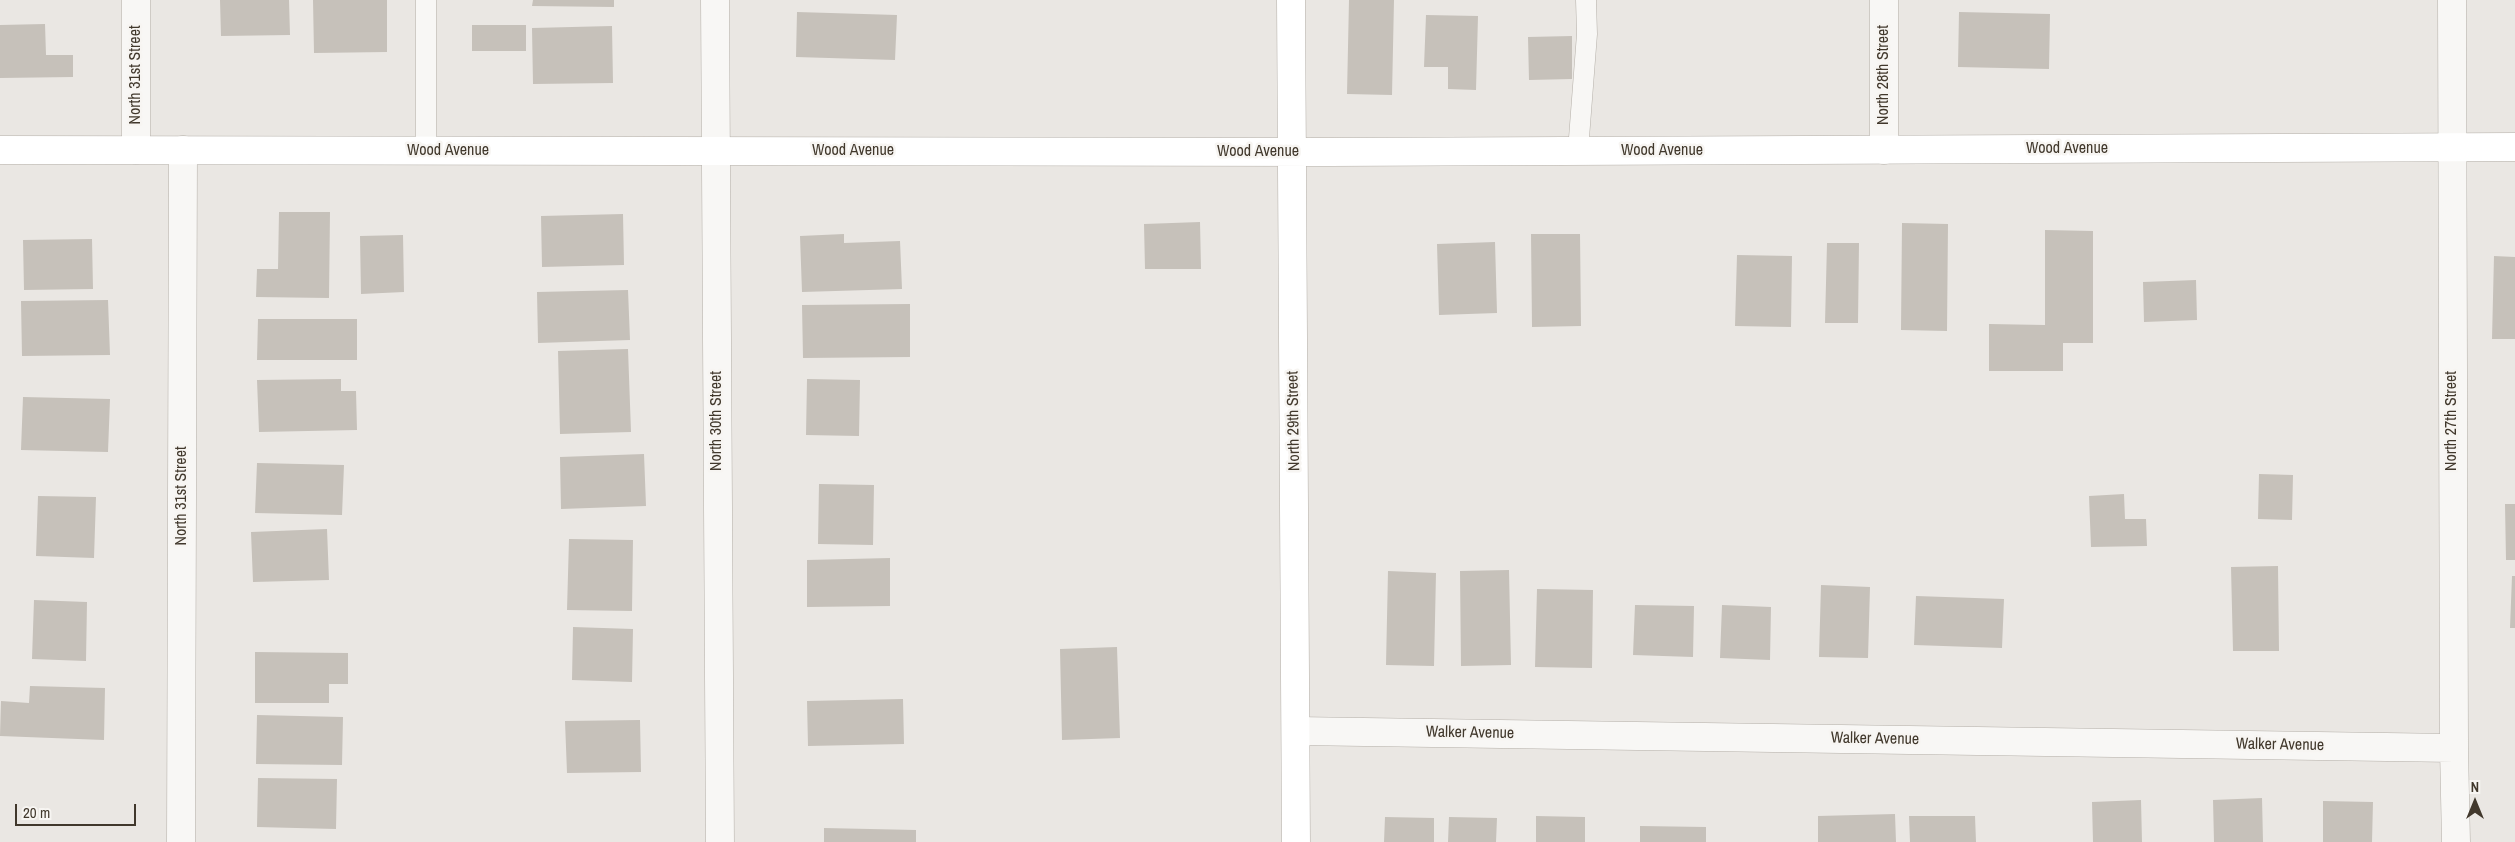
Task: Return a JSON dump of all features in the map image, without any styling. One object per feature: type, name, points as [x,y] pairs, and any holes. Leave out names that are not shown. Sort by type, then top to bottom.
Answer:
[{"type":"street","name":"North 31st Street","points":[[136,0],[136,150]]},
{"type":"street","name":"North 30th Street","points":[[715,0],[720,842]]},
{"type":"street","name":"North 29th Street","points":[[1291,0],[1296,842]]},
{"type":"street","name":"North 28th Street","points":[[1884,0],[1884,150]]},
{"type":"street","name":"North 27th Street","points":[[2452,0],[2451,147],[2456,842]]},
{"type":"street","name":"Wood Avenue","points":[[0,150],[1291,152],[2515,147]]},
{"type":"street","name":"North 31st Street","points":[[181,842],[183,150]]},
{"type":"street","name":"Walker Avenue","points":[[1296,731],[2454,748]]},
{"type":"lane","points":[[426,0],[426,151]]},
{"type":"lane","points":[[1578,151],[1587,34],[1586,0]]},
{"type":"building","points":[[220,0],[289,0],[290,35],[221,36]]},
{"type":"building","points":[[313,0],[387,0],[387,52],[314,53]]},
{"type":"building","points":[[533,0],[614,0],[614,7],[532,6]]},
{"type":"building","points":[[1349,0],[1394,0],[1392,95],[1347,94]]},
{"type":"building","points":[[797,12],[897,15],[895,60],[796,57]]},
{"type":"building","points":[[1959,12],[2050,14],[2049,69],[1958,67]]},
{"type":"building","points":[[1426,15],[1478,16],[1476,90],[1448,89],[1448,67],[1424,67]]},
{"type":"building","points":[[45,24],[46,55],[73,55],[73,77],[0,78],[0,25]]},
{"type":"building","points":[[472,25],[526,25],[526,51],[472,51]]},
{"type":"building","points":[[612,26],[613,83],[533,84],[532,28]]},
{"type":"building","points":[[1572,36],[1572,79],[1529,80],[1528,37]]},
{"type":"building","points":[[279,212],[330,212],[329,298],[256,297],[257,269],[278,269]]},
{"type":"building","points":[[623,214],[624,265],[542,267],[541,216]]},
{"type":"building","points":[[1200,222],[1201,269],[1145,269],[1144,224]]},
{"type":"building","points":[[1902,223],[1948,224],[1947,331],[1901,330]]},
{"type":"building","points":[[2045,230],[2093,231],[2093,343],[2063,343],[2063,371],[1989,371],[1989,324],[2045,325]]},
{"type":"building","points":[[844,234],[844,243],[900,241],[902,289],[802,292],[800,236]]},
{"type":"building","points":[[1531,234],[1580,234],[1581,326],[1532,327]]},
{"type":"building","points":[[403,235],[404,292],[361,294],[360,236]]},
{"type":"building","points":[[92,239],[93,289],[24,290],[23,240]]},
{"type":"building","points":[[1495,242],[1497,313],[1439,315],[1437,244]]},
{"type":"building","points":[[1827,243],[1859,243],[1858,323],[1825,323]]},
{"type":"building","points":[[1737,255],[1792,256],[1791,327],[1735,326]]},
{"type":"building","points":[[2494,256],[2515,257],[2515,339],[2492,339]]},
{"type":"building","points":[[2196,280],[2197,320],[2144,322],[2143,282]]},
{"type":"building","points":[[628,290],[630,340],[538,343],[537,292]]},
{"type":"building","points":[[108,300],[110,355],[22,356],[21,301]]},
{"type":"building","points":[[910,304],[910,357],[803,358],[802,305]]},
{"type":"building","points":[[258,319],[357,319],[357,360],[257,360]]},
{"type":"building","points":[[628,349],[631,432],[560,434],[558,351]]},
{"type":"building","points":[[341,379],[341,391],[356,391],[357,430],[259,432],[257,380]]},
{"type":"building","points":[[807,379],[860,380],[859,436],[806,435]]},
{"type":"building","points":[[23,397],[110,399],[108,452],[21,450]]},
{"type":"building","points":[[644,454],[646,506],[561,509],[560,457]]},
{"type":"building","points":[[257,463],[344,465],[342,515],[255,513]]},
{"type":"building","points":[[2259,474],[2293,475],[2292,520],[2258,519]]},
{"type":"building","points":[[819,484],[874,485],[873,545],[818,544]]},
{"type":"building","points":[[2124,494],[2125,519],[2146,519],[2147,546],[2091,547],[2089,496]]},
{"type":"building","points":[[38,496],[96,497],[94,558],[36,556]]},
{"type":"building","points":[[2505,504],[2515,504],[2515,560],[2506,560]]},
{"type":"building","points":[[327,529],[329,580],[253,582],[251,532]]},
{"type":"building","points":[[569,539],[633,540],[632,611],[567,610]]},
{"type":"building","points":[[890,558],[890,606],[807,607],[807,560]]},
{"type":"building","points":[[2278,566],[2279,651],[2233,651],[2231,567]]},
{"type":"building","points":[[1509,570],[1511,665],[1461,666],[1460,571]]},
{"type":"building","points":[[1388,571],[1436,573],[1434,666],[1386,665]]},
{"type":"building","points":[[2512,576],[2515,576],[2515,628],[2510,628]]},
{"type":"building","points":[[1821,585],[1870,587],[1868,658],[1819,657]]},
{"type":"building","points":[[1537,589],[1593,590],[1592,668],[1535,667]]},
{"type":"building","points":[[1916,596],[2004,599],[2002,648],[1914,645]]},
{"type":"building","points":[[34,600],[87,602],[86,661],[32,659]]},
{"type":"building","points":[[1635,605],[1694,606],[1693,657],[1633,655]]},
{"type":"building","points":[[1722,605],[1771,607],[1770,660],[1720,658]]},
{"type":"building","points":[[573,627],[633,629],[632,682],[572,680]]},
{"type":"building","points":[[1117,647],[1120,738],[1062,740],[1060,649]]},
{"type":"building","points":[[255,652],[348,653],[348,684],[329,684],[329,703],[255,703]]},
{"type":"building","points":[[30,686],[105,688],[104,740],[0,736],[1,701],[29,703]]},
{"type":"building","points":[[903,699],[904,744],[808,746],[807,701]]},
{"type":"building","points":[[257,715],[343,717],[342,765],[256,764]]},
{"type":"building","points":[[640,720],[641,772],[567,773],[565,721]]},
{"type":"building","points":[[258,778],[337,779],[336,829],[257,827]]},
{"type":"building","points":[[2262,798],[2263,842],[2214,842],[2213,800]]},
{"type":"building","points":[[2141,800],[2142,842],[2093,842],[2092,802]]},
{"type":"building","points":[[2323,801],[2373,802],[2372,842],[2323,842]]},
{"type":"building","points":[[1895,814],[1896,842],[1818,842],[1818,816]]},
{"type":"building","points":[[1536,816],[1585,817],[1585,842],[1536,842]]},
{"type":"building","points":[[1909,816],[1975,816],[1976,842],[1910,842]]},
{"type":"building","points":[[1385,817],[1434,818],[1434,842],[1384,842]]},
{"type":"building","points":[[1449,817],[1497,818],[1496,842],[1448,842]]},
{"type":"building","points":[[1640,826],[1706,827],[1706,842],[1640,842]]},
{"type":"building","points":[[824,828],[916,830],[916,842],[824,842]]}]
